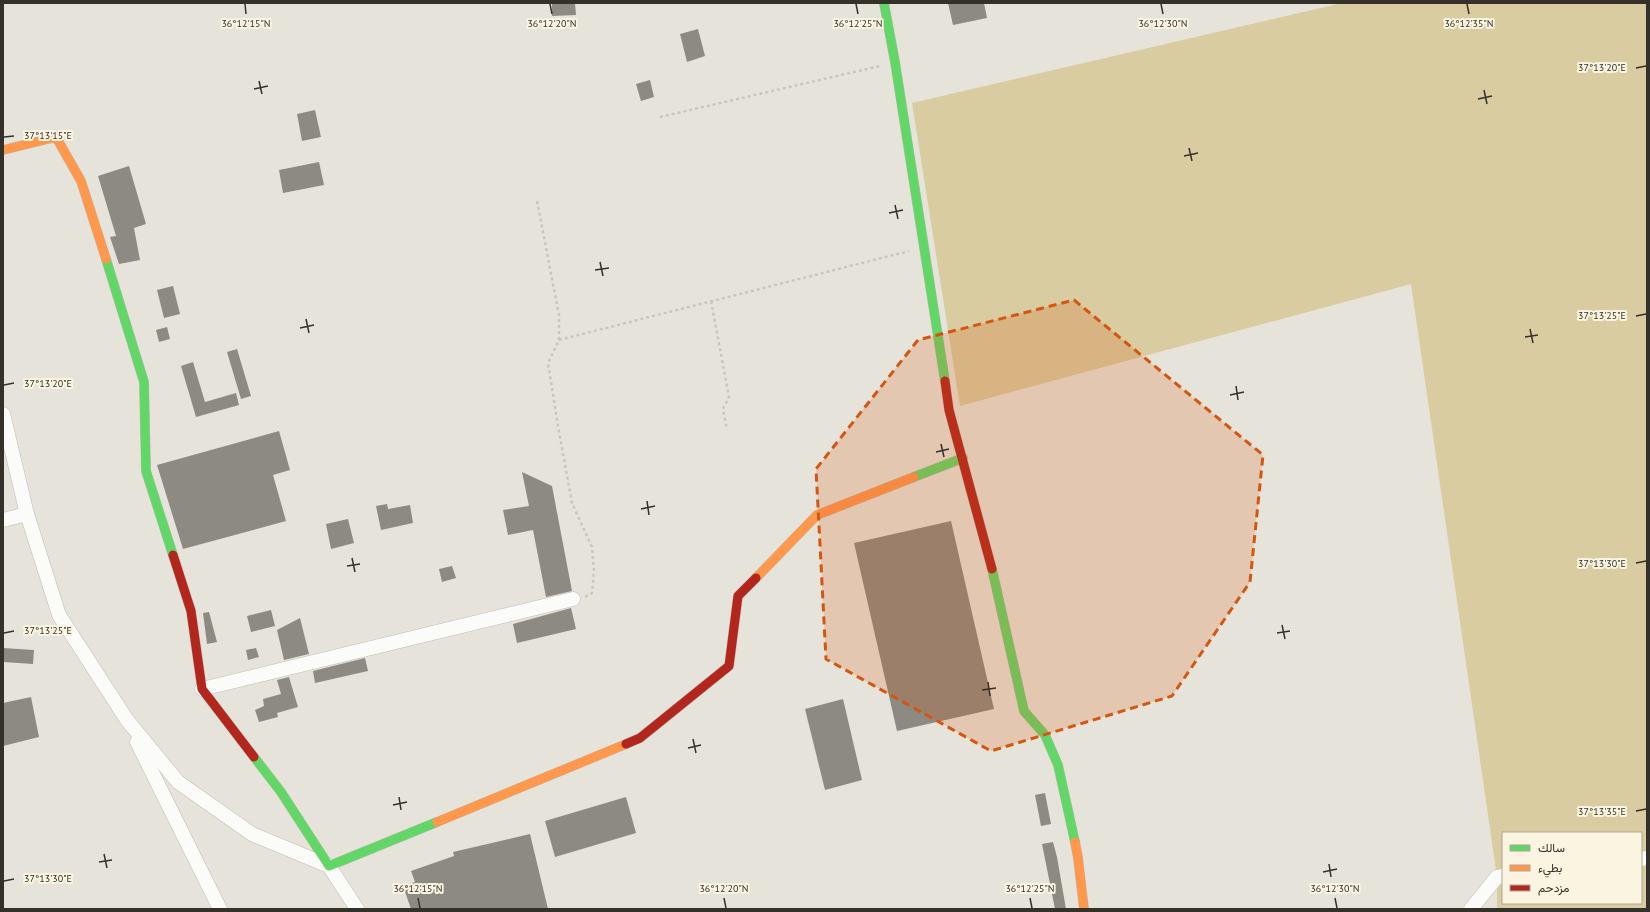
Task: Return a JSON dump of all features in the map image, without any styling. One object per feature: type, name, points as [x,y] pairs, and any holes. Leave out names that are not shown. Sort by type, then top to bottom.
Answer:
[{"type":"street","points":[[884,3],[895,62],[949,410],[987,550],[1024,711],[1045,735],[1058,765],[1078,858],[1084,909]]},
{"type":"street","points":[[3,150],[56,138],[81,181],[144,382],[146,471],[191,611],[202,689],[281,792],[357,909]]},
{"type":"street","points":[[3,414],[27,514],[59,615],[126,720],[220,909]]},
{"type":"street","points":[[126,720],[178,782],[252,834],[329,866],[640,738],[730,666],[738,596],[817,515],[962,458]]},
{"type":"street","points":[[3,520],[27,514]]},
{"type":"street","points":[[202,689],[573,599]]},
{"type":"street","points":[[1471,909],[1497,876],[1502,876]]},
{"type":"path","points":[[660,117],[895,62]]},
{"type":"path","points":[[537,201],[559,315],[558,340],[548,363],[558,426],[572,503],[592,547],[594,571],[592,593],[573,599]]},
{"type":"path","points":[[558,340],[924,247]]},
{"type":"path","points":[[711,301],[729,396],[723,409],[727,430]]},
{"type":"highlighted area","points":[[1074,300],[1263,455],[1250,582],[1172,696],[991,751],[826,659],[816,469],[918,340]]},
{"type":"shaded area","points":[[1342,3],[1647,3],[1647,909],[1497,909],[1497,877],[1411,284],[960,406],[912,103]]},
{"type":"building","points":[[552,3],[575,3],[576,15],[552,16]]},
{"type":"building","points":[[948,3],[984,3],[987,18],[953,25]]},
{"type":"building","points":[[698,29],[705,56],[687,62],[680,34]]},
{"type":"building","points":[[650,80],[654,97],[641,101],[636,84]]},
{"type":"building","points":[[315,110],[321,137],[302,141],[297,114]]},
{"type":"building","points":[[319,162],[324,185],[283,193],[279,170]]},
{"type":"building","points":[[129,166],[146,224],[134,228],[140,260],[119,264],[110,237],[116,236],[98,176]]},
{"type":"building","points":[[173,286],[180,314],[164,318],[157,290]]},
{"type":"building","points":[[167,327],[170,339],[159,342],[156,330]]},
{"type":"building","points":[[237,349],[251,396],[241,399],[227,352]]},
{"type":"building","points":[[193,362],[205,402],[236,393],[239,405],[196,417],[181,366]]},
{"type":"building","points":[[279,431],[290,470],[273,475],[286,521],[183,549],[157,465]]},
{"type":"building","points":[[522,472],[552,486],[572,591],[546,597],[533,530],[508,535],[503,510],[529,506]]},
{"type":"building","points":[[387,504],[388,509],[410,505],[413,523],[381,530],[376,506]]},
{"type":"building","points":[[348,519],[354,543],[331,549],[326,524]]},
{"type":"building","points":[[951,521],[994,709],[897,731],[854,543]]},
{"type":"building","points":[[452,566],[456,578],[442,582],[439,569]]},
{"type":"building","points":[[571,608],[576,629],[517,643],[513,624]]},
{"type":"building","points":[[271,610],[275,626],[251,632],[247,616]]},
{"type":"building","points":[[209,612],[217,642],[207,644],[203,613]]},
{"type":"building","points":[[300,618],[309,654],[284,660],[277,630]]},
{"type":"building","points":[[3,648],[34,650],[33,664],[3,662]]},
{"type":"building","points":[[256,648],[259,657],[248,660],[246,650]]},
{"type":"building","points":[[365,658],[368,671],[315,683],[313,671]]},
{"type":"building","points":[[289,677],[298,707],[277,713],[278,717],[259,722],[255,710],[264,706],[263,699],[281,694],[277,680]]},
{"type":"building","points":[[31,697],[39,737],[3,746],[3,703]]},
{"type":"building","points":[[843,699],[862,780],[825,790],[805,709]]},
{"type":"building","points":[[1045,793],[1051,824],[1041,826],[1035,795]]},
{"type":"building","points":[[626,797],[636,833],[555,857],[545,821]]},
{"type":"building","points":[[530,834],[548,909],[411,909],[403,886],[415,882],[411,871],[454,856],[453,852]]},
{"type":"building","points":[[1053,842],[1066,909],[1055,909],[1042,844]]},
{"type":"traffic: fast","points":[[884,3],[895,62],[945,381]]},
{"type":"traffic: fast","points":[[106,259],[144,382],[146,471],[173,555]]},
{"type":"traffic: fast","points":[[914,477],[963,458]]},
{"type":"traffic: fast","points":[[992,569],[1024,711],[1045,735],[1058,765],[1075,842]]},
{"type":"traffic: fast","points":[[254,757],[281,792],[329,866],[437,822]]},
{"type":"traffic: slow","points":[[3,150],[56,137],[81,181],[106,259]]},
{"type":"traffic: slow","points":[[756,578],[817,515],[914,477]]},
{"type":"traffic: slow","points":[[437,822],[626,744]]},
{"type":"traffic: slow","points":[[1075,842],[1084,909]]},
{"type":"traffic: jam","points":[[945,381],[949,410],[992,569]]},
{"type":"traffic: jam","points":[[173,555],[191,611],[202,689],[254,757]]},
{"type":"traffic: jam","points":[[626,744],[640,738],[729,666],[738,596],[756,578]]}]
